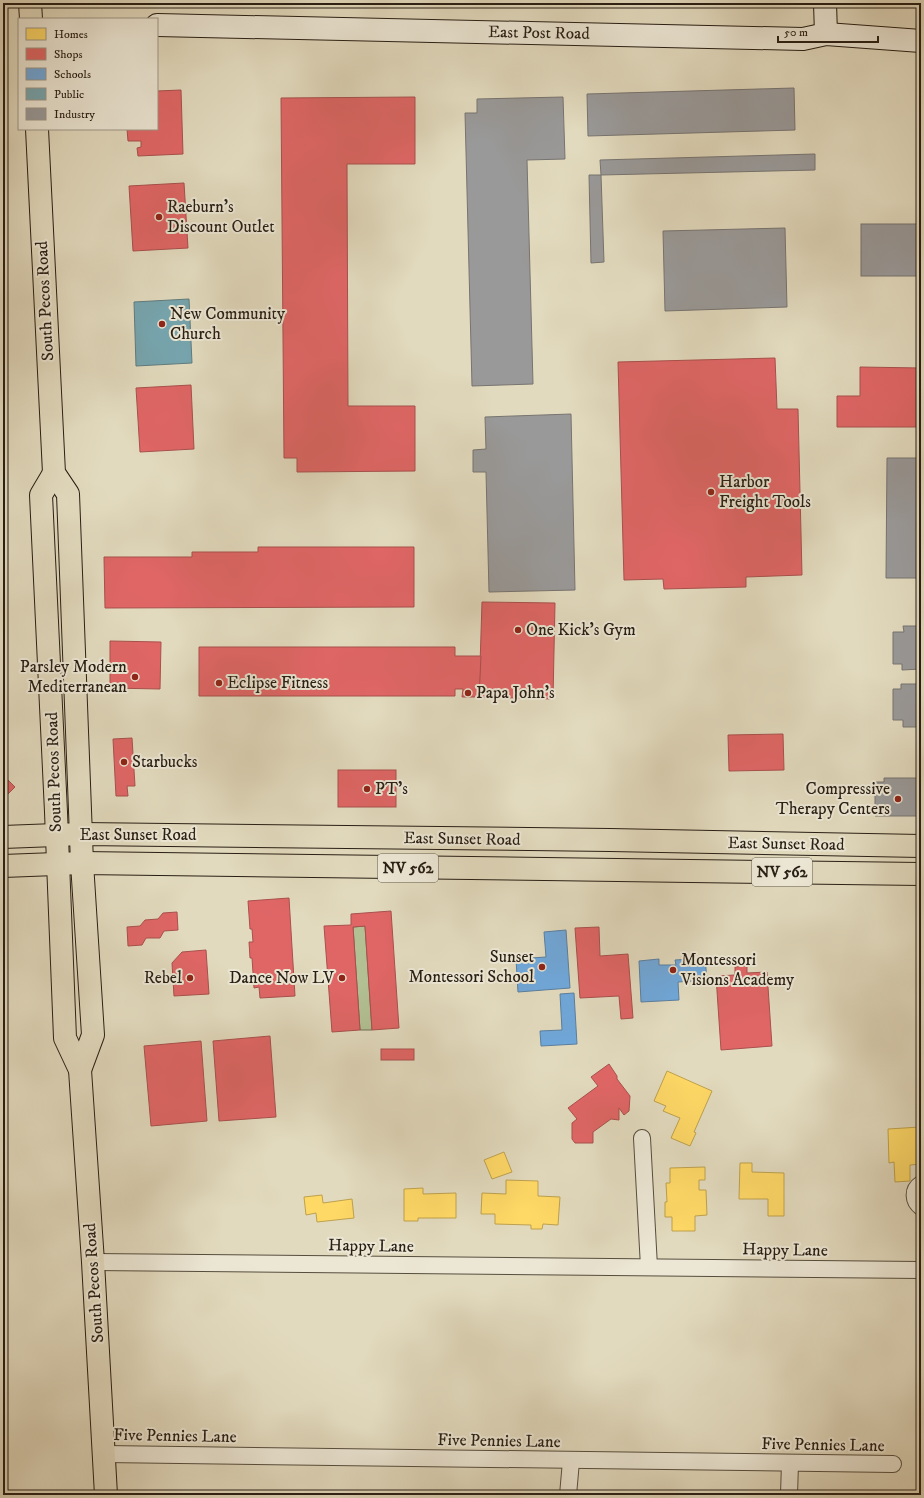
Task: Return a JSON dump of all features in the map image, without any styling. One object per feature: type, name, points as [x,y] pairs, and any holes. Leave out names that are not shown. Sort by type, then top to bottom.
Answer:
[{"type":"main road","points":[[30,3],[31,18]]},
{"type":"main road","name":"South Pecos Road","points":[[37,130],[54,473],[68,494],[82,864],[93,1035],[80,1070]]},
{"type":"main road","name":"South Pecos Road","points":[[54,473],[41,495],[65,1038],[80,1070],[93,1262],[106,1495]]},
{"type":"main road","name":"East Sunset Road","points":[[3,837],[82,834],[921,846]]},
{"type":"main road","points":[[340,867],[346,860],[360,855],[404,855],[435,852],[456,845],[459,839]]},
{"type":"main road","points":[[475,868],[474,860],[477,855],[491,852],[514,852],[548,848],[559,845],[563,840]]},
{"type":"main road","points":[[830,845],[830,873]]},
{"type":"main road","points":[[853,845],[853,873]]},
{"type":"main road","name":"East Sunset Road","points":[[3,866],[82,864],[921,874]]},
{"type":"street","points":[[825,3],[826,34]]},
{"type":"street","name":"East Post Road","points":[[158,25],[795,39],[803,39],[826,34],[921,41]]},
{"type":"street","points":[[642,1138],[649,1267]]},
{"type":"street","points":[[921,1184],[915,1191],[914,1196],[921,1207]]},
{"type":"street","name":"Happy Lane","points":[[93,1262],[921,1270]]},
{"type":"street","name":"Five Pennies Lane","points":[[104,1454],[893,1464]]},
{"type":"street","points":[[568,1495],[571,1461]]},
{"type":"street","points":[[790,1463],[790,1495]]},
{"type":"green space","points":[[365,926],[372,1030],[360,1030],[353,927]]},
{"type":"building: Homes","points":[[667,1071],[712,1091],[694,1132],[696,1133],[690,1146],[671,1138],[680,1118],[663,1111],[666,1106],[654,1101]]},
{"type":"building: Homes","points":[[920,1127],[921,1164],[910,1165],[910,1181],[895,1182],[894,1162],[889,1163],[888,1129]]},
{"type":"building: Homes","points":[[504,1152],[512,1172],[492,1179],[484,1160]]},
{"type":"building: Homes","points":[[740,1163],[752,1163],[752,1172],[784,1173],[784,1216],[768,1216],[768,1199],[739,1199]]},
{"type":"building: Homes","points":[[705,1167],[705,1180],[699,1180],[699,1190],[706,1190],[707,1215],[695,1216],[695,1231],[672,1231],[672,1217],[665,1217],[665,1202],[667,1202],[666,1183],[670,1183],[670,1168]]},
{"type":"building: Homes","points":[[506,1180],[538,1181],[538,1196],[560,1197],[558,1225],[543,1224],[542,1229],[531,1229],[531,1225],[495,1224],[495,1214],[481,1214],[482,1193],[506,1194]]},
{"type":"building: Homes","points":[[423,1188],[423,1194],[456,1193],[456,1218],[418,1218],[418,1221],[404,1221],[404,1189]]},
{"type":"building: Homes","points":[[322,1195],[323,1203],[352,1199],[354,1218],[317,1222],[316,1213],[306,1215],[304,1197]]},
{"type":"building: Shops","points":[[181,90],[183,154],[138,156],[137,148],[141,147],[141,141],[128,141],[127,130],[158,130],[158,91]]},
{"type":"building: Shops","points":[[415,97],[415,164],[347,164],[348,406],[415,406],[415,471],[297,472],[297,458],[284,458],[281,98]]},
{"type":"building: Shops","name":"Raeburn's Discount Outlet","points":[[184,183],[188,248],[133,251],[129,186]]},
{"type":"building: Shops","name":"Harbor Freight Tools","points":[[775,358],[777,409],[798,409],[802,575],[746,577],[746,587],[664,589],[663,579],[624,580],[618,362]]},
{"type":"building: Shops","points":[[860,367],[921,368],[921,427],[837,427],[837,396],[860,396]]},
{"type":"building: Shops","points":[[191,385],[194,449],[140,452],[136,388]]},
{"type":"building: Shops","points":[[258,547],[414,547],[414,607],[105,608],[104,557],[192,557],[192,552],[258,552]]},
{"type":"building: Shops","name":"One Kick's Gym","points":[[482,602],[555,603],[553,699],[479,697]]},
{"type":"building: Shops","points":[[110,641],[161,642],[160,689],[110,688]]},
{"type":"building: Shops","points":[[199,647],[455,647],[455,656],[481,656],[479,697],[462,697],[463,689],[455,689],[455,696],[199,696]]},
{"type":"building: Shops","points":[[783,734],[784,770],[729,771],[728,735]]},
{"type":"building: Shops","name":"Starbucks","points":[[132,738],[135,786],[127,786],[128,796],[116,796],[113,739]]},
{"type":"building: Shops","name":"PT's","points":[[338,770],[396,770],[396,807],[338,807]]},
{"type":"building: Shops","points":[[3,775],[15,787],[3,799]]},
{"type":"building: Shops","points":[[289,898],[295,996],[260,998],[259,987],[254,988],[252,958],[250,958],[249,942],[253,942],[252,929],[250,929],[248,901]]},
{"type":"building: Shops","name":"Dance Now LV","points":[[391,911],[399,1028],[372,1030],[365,926],[353,927],[360,1030],[332,1032],[324,926],[351,925],[351,914]]},
{"type":"building: Shops","points":[[177,912],[178,930],[164,931],[160,938],[146,938],[142,945],[128,946],[127,927],[140,926],[145,920],[158,919],[163,913]]},
{"type":"building: Shops","points":[[599,927],[600,956],[628,954],[633,1018],[621,1019],[619,996],[580,998],[575,928]]},
{"type":"building: Shops","name":"Rebel","points":[[206,950],[209,994],[174,996],[172,963],[182,952]]},
{"type":"building: Shops","points":[[747,966],[747,973],[767,972],[772,1046],[721,1050],[716,976],[735,975],[735,967]]},
{"type":"building: Shops","points":[[270,1036],[276,1117],[219,1121],[213,1041]]},
{"type":"building: Shops","points":[[201,1041],[207,1121],[151,1126],[144,1046]]},
{"type":"building: Shops","points":[[381,1049],[414,1049],[414,1060],[381,1060]]},
{"type":"building: Shops","points":[[609,1064],[617,1076],[617,1079],[630,1096],[629,1111],[624,1115],[619,1108],[619,1120],[611,1119],[593,1132],[593,1143],[575,1143],[572,1139],[572,1123],[577,1119],[568,1108],[598,1086],[591,1077]]},
{"type":"building: Schools","points":[[566,930],[570,988],[518,992],[516,959],[546,957],[544,932]]},
{"type":"building: Schools","points":[[705,958],[707,980],[678,982],[679,1000],[641,1002],[639,961],[659,959],[659,965],[676,965],[675,960]]},
{"type":"building: Schools","points":[[574,993],[577,1044],[541,1046],[540,1031],[562,1030],[560,994]]},
{"type":"building: Public","name":"New Community Church","points":[[189,299],[192,363],[136,366],[134,302]]},
{"type":"building: Industry","points":[[794,88],[795,130],[588,136],[587,94]]},
{"type":"building: Industry","points":[[563,97],[565,159],[527,160],[533,384],[472,386],[465,113],[477,113],[477,99]]},
{"type":"building: Industry","points":[[815,154],[815,170],[601,175],[600,160]]},
{"type":"building: Industry","points":[[589,175],[601,175],[604,262],[591,263]]},
{"type":"building: Industry","points":[[861,224],[921,224],[921,276],[861,276]]},
{"type":"building: Industry","points":[[785,228],[787,307],[665,311],[663,231]]},
{"type":"building: Industry","points":[[571,414],[575,590],[489,592],[486,472],[473,472],[473,450],[486,449],[485,417]]},
{"type":"building: Industry","points":[[887,458],[921,458],[921,578],[886,578]]},
{"type":"building: Industry","points":[[903,626],[921,626],[921,669],[902,670],[902,664],[893,664],[893,632],[904,632]]},
{"type":"building: Industry","points":[[901,684],[921,684],[921,727],[903,727],[903,720],[893,720],[893,689],[901,689]]},
{"type":"building: Industry","name":"Compressive Therapy Centers","points":[[884,778],[921,778],[921,816],[875,816],[875,782],[884,782]]},
{"type":"place","name":"Raeburn's Discount Outlet","points":[[159,217]]},
{"type":"place","name":"New Community Church","points":[[162,324]]},
{"type":"place","name":"Harbor Freight Tools","points":[[711,492]]},
{"type":"place","name":"One Kick's Gym","points":[[518,630]]},
{"type":"place","name":"Parsley Modern Mediterranean","points":[[135,677]]},
{"type":"place","name":"Eclipse Fitness","points":[[219,683]]},
{"type":"place","name":"Papa John's","points":[[468,693]]},
{"type":"place","name":"Starbucks","points":[[124,762]]},
{"type":"place","name":"PT's","points":[[367,789]]},
{"type":"place","name":"Compressive Therapy Centers","points":[[898,799]]},
{"type":"place","name":"Sunset Montessori School","points":[[542,967]]},
{"type":"place","name":"Montessori Visions Academy","points":[[673,970]]},
{"type":"place","name":"Rebel","points":[[190,978]]},
{"type":"place","name":"Dance Now LV","points":[[342,978]]}]
